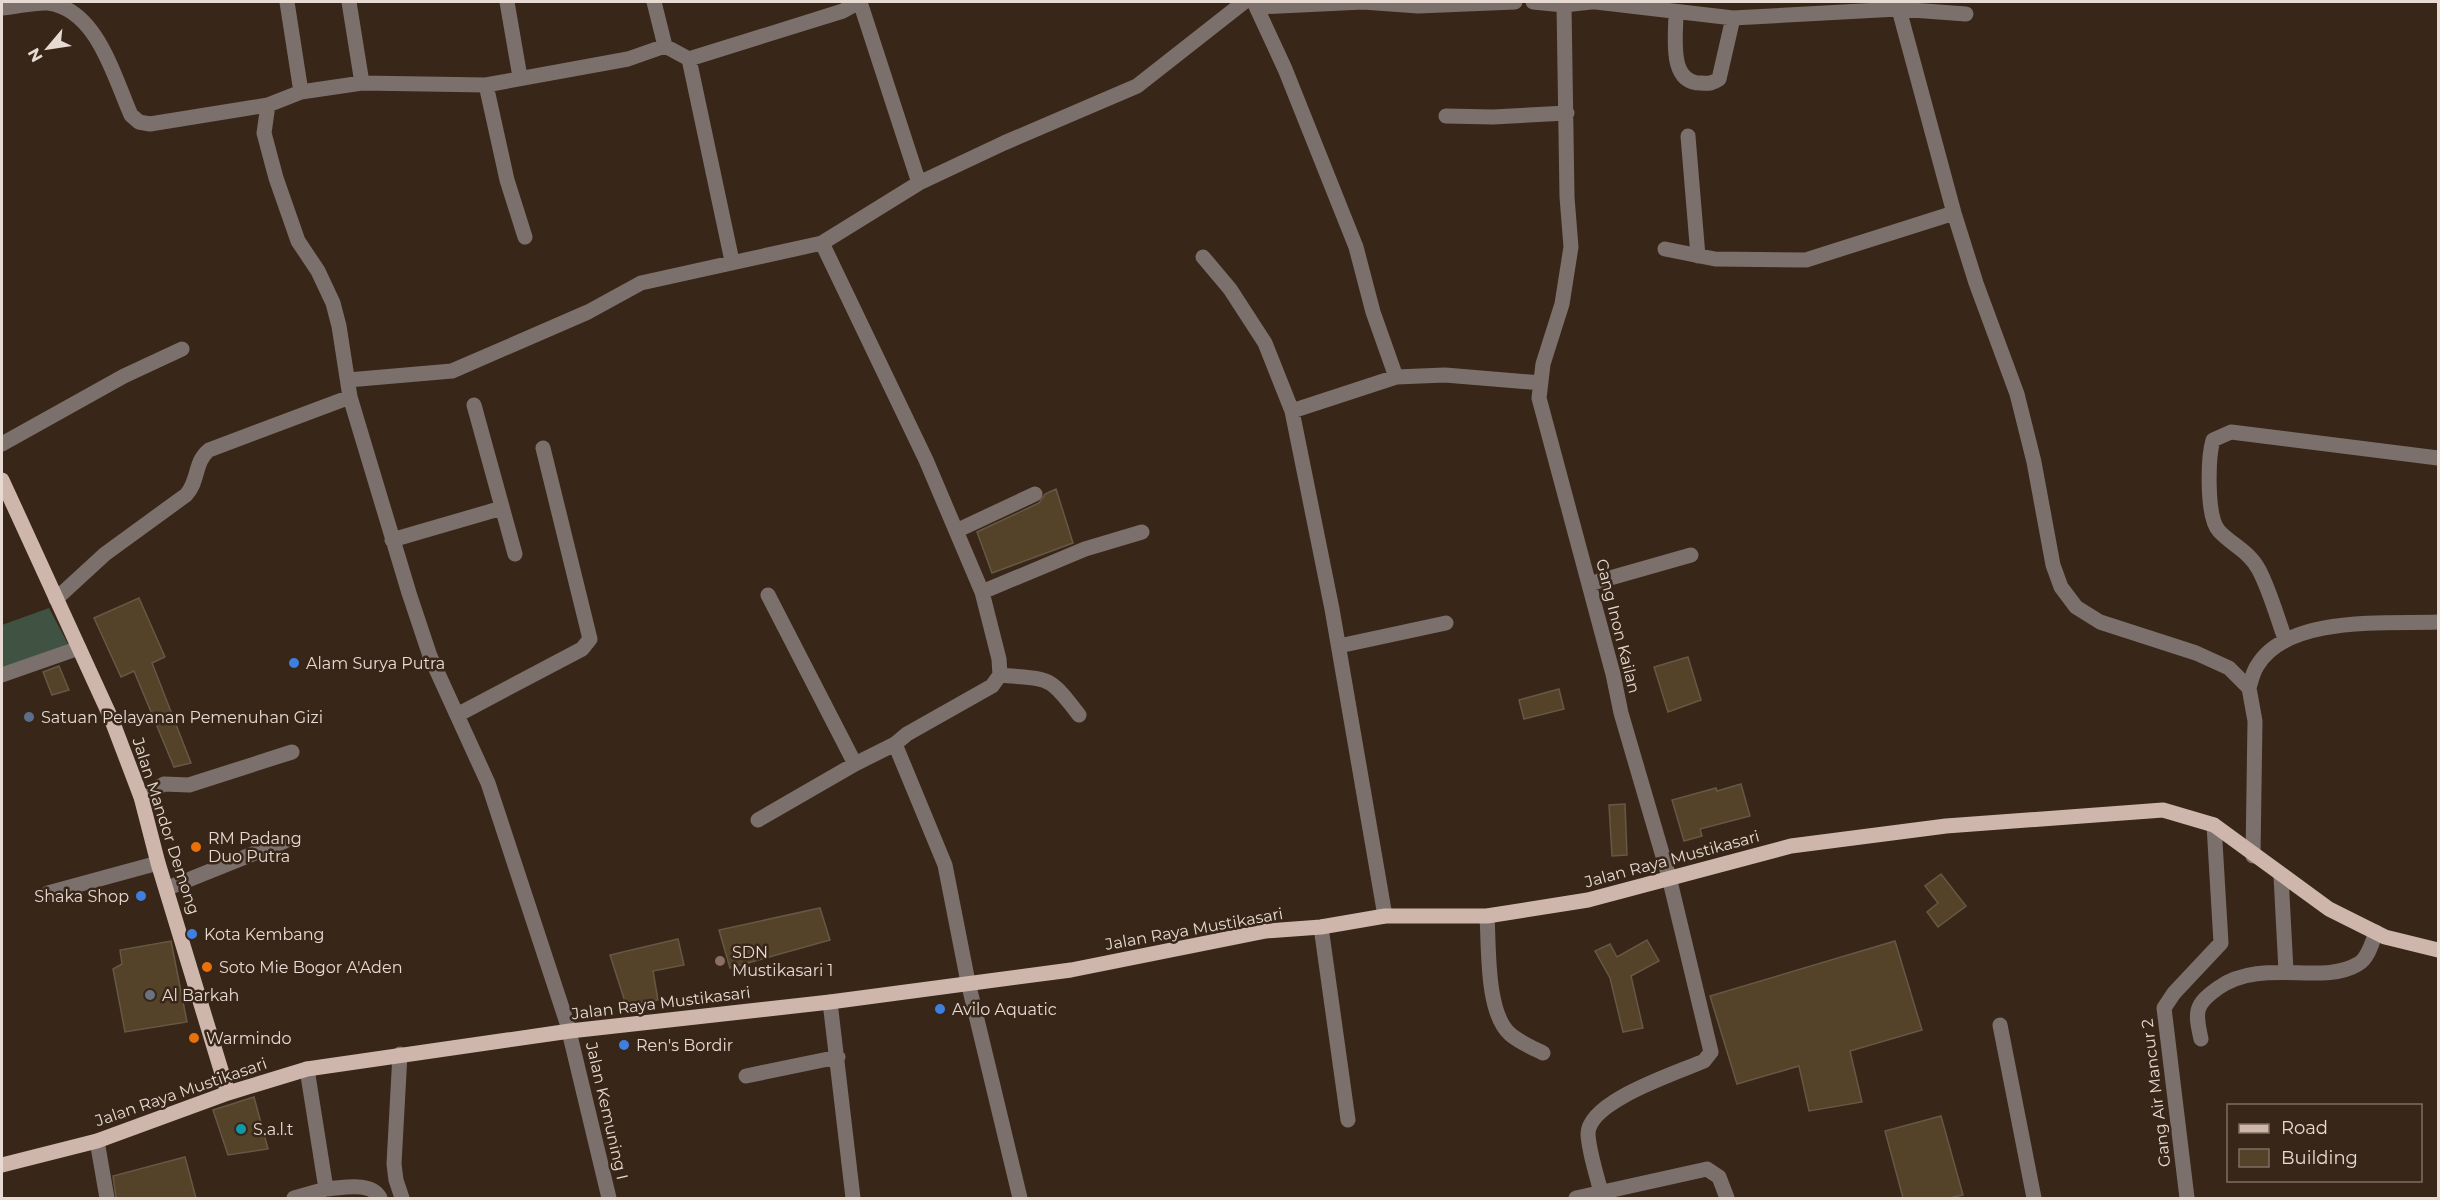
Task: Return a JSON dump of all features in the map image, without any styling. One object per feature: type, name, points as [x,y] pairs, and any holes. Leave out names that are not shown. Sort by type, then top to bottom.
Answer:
[{"type":"main road","name":"Jalan Mandor Demong","points":[[3,490],[111,718],[141,797],[158,863],[168,888],[228,1093]]},
{"type":"main road","name":"Jalan Raya Mustikasari","points":[[2,1165],[98,1141],[228,1093],[307,1069],[400,1054],[830,1002],[1071,970],[1266,931],[1321,927],[1385,916],[1487,916],[1588,900],[1791,846],[1946,826],[2163,810],[2214,825],[2253,856],[2329,909],[2385,937],[2439,950]]},
{"type":"street","points":[[287,2],[301,92]]},
{"type":"street","points":[[349,2],[362,83]]},
{"type":"street","points":[[507,2],[519,77]]},
{"type":"street","points":[[654,2],[665,46],[689,59],[859,2],[919,183]]},
{"type":"street","points":[[348,380],[452,370],[588,312],[641,283],[732,261],[822,243],[919,183],[1004,142],[1137,86],[1252,3],[1363,2],[1418,6],[1515,2]]},
{"type":"street","points":[[1533,2],[1564,5],[1591,2]]},
{"type":"street","points":[[1596,2],[1733,18],[1897,5],[1966,14]]},
{"type":"street","points":[[2,9],[47,3],[66,8],[95,37],[131,115],[139,122],[150,124],[268,105],[301,92],[362,83],[486,85],[519,77],[628,59],[665,46]]},
{"type":"street","points":[[1252,3],[1318,148],[1356,247],[1373,312],[1396,377]]},
{"type":"street","name":"Gang Inon Kailan","points":[[1564,5],[1571,247],[1563,304],[1543,364],[1539,398],[1621,713],[1669,877],[1711,1052],[1704,1061],[1624,1096],[1597,1113],[1591,1122],[1588,1134],[1601,1193]]},
{"type":"street","points":[[1897,5],[1954,213],[1976,283],[2017,394],[2034,462],[2053,565],[2061,587],[2076,607],[2100,622],[2196,653],[2229,668],[2248,688],[2255,721],[2253,856]]},
{"type":"street","points":[[1676,13],[1677,64],[1686,79],[1694,83],[1710,84],[1719,79],[1733,18]]},
{"type":"street","points":[[689,59],[732,261]]},
{"type":"street","points":[[486,85],[507,180],[525,237]]},
{"type":"street","name":"Jalan Kemuning I","points":[[268,105],[264,133],[266,146],[298,241],[318,271],[333,303],[350,398],[393,540],[430,656],[459,714],[488,783],[570,1032],[609,1198]]},
{"type":"street","points":[[1446,116],[1493,117],[1567,113]]},
{"type":"street","points":[[1688,136],[1698,256]]},
{"type":"street","points":[[1665,249],[1715,260],[1806,261],[1954,213]]},
{"type":"street","points":[[758,820],[855,764],[895,744],[907,734],[992,686],[1000,675],[999,659],[982,592],[896,395],[822,243]]},
{"type":"street","points":[[1203,257],[1230,289],[1265,343],[1292,411],[1339,646],[1385,916]]},
{"type":"street","points":[[2,444],[124,376],[182,349]]},
{"type":"street","points":[[1292,411],[1396,377],[1445,375],[1541,383]]},
{"type":"street","points":[[56,599],[105,554],[186,495],[193,486],[200,458],[209,450],[350,398]]},
{"type":"street","points":[[474,405],[514,554]]},
{"type":"street","points":[[2285,639],[2259,569],[2249,556],[2217,530],[2212,518],[2210,499],[2213,440],[2230,432],[2439,458]]},
{"type":"street","points":[[459,714],[582,649],[590,639],[543,448]]},
{"type":"street","points":[[956,531],[1035,494]]},
{"type":"street","points":[[393,540],[502,508]]},
{"type":"street","points":[[982,592],[1085,549],[1142,532]]},
{"type":"street","points":[[1589,584],[1691,555]]},
{"type":"street","points":[[768,595],[855,764]]},
{"type":"street","points":[[2248,688],[2257,665],[2285,639],[2311,629],[2330,626],[2439,622]]},
{"type":"street","points":[[1339,646],[1446,623]]},
{"type":"street","points":[[2,675],[79,648]]},
{"type":"street","points":[[1000,675],[1047,680],[1057,685],[1079,715]]},
{"type":"street","points":[[895,744],[945,865],[968,982],[1020,1198]]},
{"type":"street","points":[[141,797],[164,784],[189,785],[292,752]]},
{"type":"street","name":"Gang Air Mancur 2","points":[[2187,1198],[2164,1008],[2174,993],[2221,943],[2214,825]]},
{"type":"street","points":[[168,888],[285,841]]},
{"type":"street","points":[[48,893],[158,863]]},
{"type":"street","points":[[2281,876],[2286,972]]},
{"type":"street","points":[[1487,916],[1494,1001],[1500,1021],[1510,1035],[1543,1053]]},
{"type":"street","points":[[1321,927],[1348,1120]]},
{"type":"street","points":[[2201,1039],[2197,1010],[2203,999],[2223,985],[2252,973],[2338,971],[2359,964],[2369,950],[2376,932]]},
{"type":"street","points":[[830,1002],[854,1198]]},
{"type":"street","points":[[2000,1025],[2034,1198]]},
{"type":"street","points":[[400,1054],[394,1164],[402,1198]]},
{"type":"street","points":[[746,1076],[838,1058]]},
{"type":"street","points":[[307,1069],[326,1189]]},
{"type":"street","points":[[98,1141],[107,1198]]},
{"type":"street","points":[[1576,1198],[1707,1169],[1719,1177],[1727,1198]]},
{"type":"street","points":[[294,1198],[326,1189],[364,1187],[372,1189],[380,1198]]},
{"type":"green space","points":[[49,608],[68,644],[2,668],[2,625]]},
{"type":"building","points":[[1056,489],[1073,543],[992,573],[977,532],[1039,503],[1045,494]]},
{"type":"building","points":[[139,598],[165,657],[152,663],[191,763],[174,767],[134,671],[121,677],[94,618]]},
{"type":"building","points":[[1688,657],[1701,700],[1668,712],[1654,667]]},
{"type":"building","points":[[59,666],[69,690],[52,695],[43,672]]},
{"type":"building","points":[[1559,689],[1564,709],[1524,719],[1519,700]]},
{"type":"building","points":[[1741,784],[1750,816],[1700,829],[1702,836],[1684,841],[1672,800]]},
{"type":"building","points":[[1625,804],[1627,855],[1612,856],[1609,805]]},
{"type":"building","points":[[1941,874],[1966,906],[1938,927],[1927,912],[1938,903],[1925,886]]},
{"type":"building","points":[[820,908],[830,940],[730,968],[719,930]]},
{"type":"building","points":[[678,939],[684,965],[653,971],[658,1000],[626,1005],[610,955]]},
{"type":"building","points":[[1647,940],[1659,961],[1631,976],[1643,1028],[1623,1032],[1610,978],[1595,951],[1610,944],[1617,957]]},
{"type":"building","name":"Al Barkah","points":[[171,941],[187,1022],[125,1032],[113,969],[122,964],[120,950]]},
{"type":"building","points":[[1895,941],[1922,1030],[1850,1051],[1862,1102],[1809,1111],[1799,1066],[1737,1084],[1710,996]]},
{"type":"building","name":"S.a.l.t","points":[[254,1097],[268,1149],[228,1155],[213,1110]]},
{"type":"building","points":[[1941,1116],[1963,1195],[1949,1198],[1903,1198],[1885,1131]]},
{"type":"building","points":[[185,1157],[196,1198],[116,1198],[113,1176]]},
{"type":"place","name":"Alam Surya Putra","points":[[294,663]]},
{"type":"place","name":"Satuan Pelayanan Pemenuhan Gizi","points":[[29,717]]},
{"type":"place","name":"RM Padang Duo Putra","points":[[196,847]]},
{"type":"place","name":"Shaka Shop","points":[[141,896]]},
{"type":"place","name":"Kota Kembang","points":[[192,934]]},
{"type":"place","name":"SDN Mustikasari 1","points":[[720,961]]},
{"type":"place","name":"Soto Mie Bogor A'Aden","points":[[207,967]]},
{"type":"place","name":"Al Barkah","points":[[150,995]]},
{"type":"place","name":"Avilo Aquatic","points":[[940,1009]]},
{"type":"place","name":"Warmindo","points":[[194,1038]]},
{"type":"place","name":"Ren's Bordir","points":[[624,1045]]},
{"type":"place","name":"S.a.l.t","points":[[241,1129]]}]
